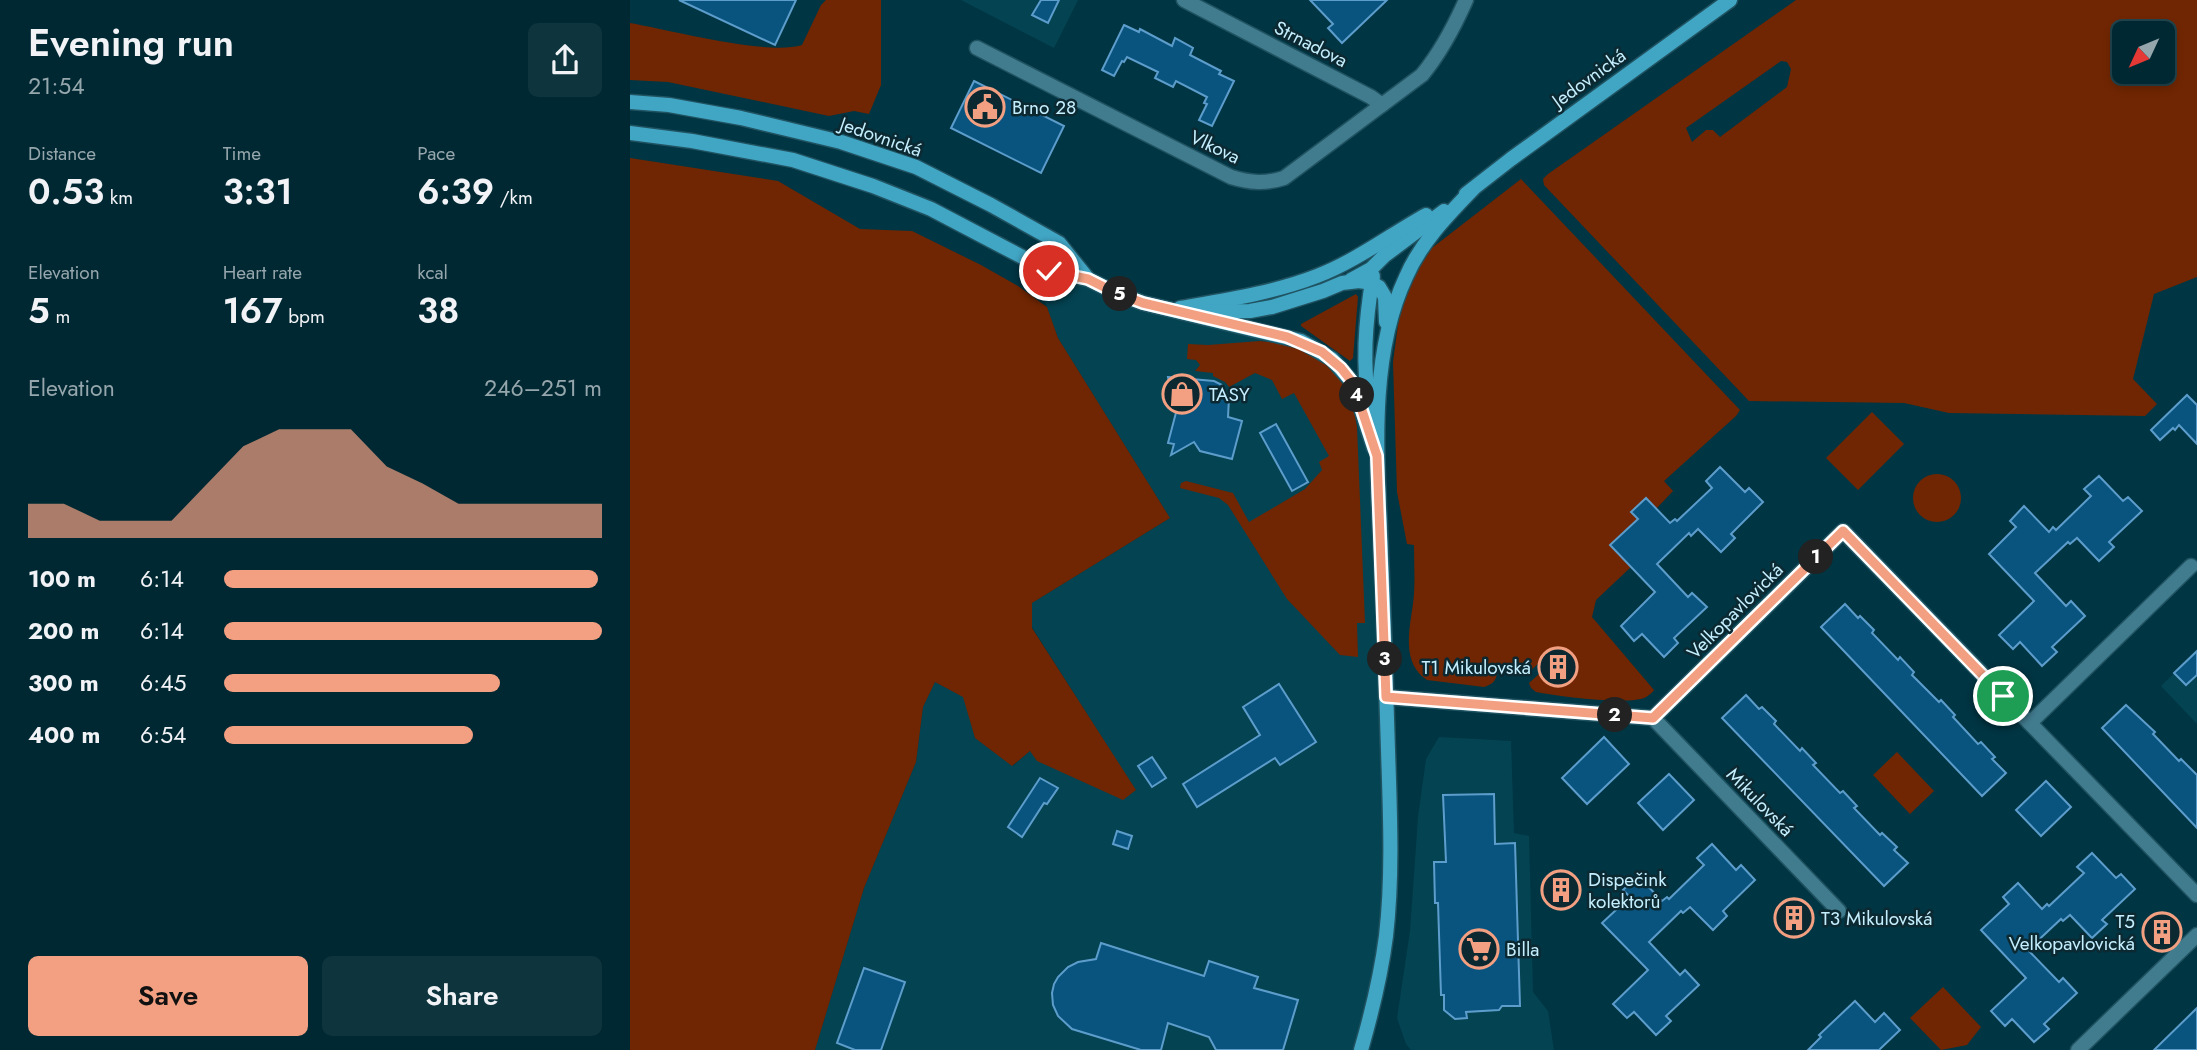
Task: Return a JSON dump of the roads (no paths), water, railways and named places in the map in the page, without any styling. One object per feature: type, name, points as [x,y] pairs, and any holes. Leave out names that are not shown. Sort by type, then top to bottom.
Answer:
[{"type":"main road","name":"Jedovnická","points":[[1171,309],[1250,312],[1296,300],[1364,274],[1511,159],[1730,0]]},
{"type":"main road","name":"Jedovnická","points":[[630,102],[670,105],[764,123],[841,142],[916,167],[1059,243],[1088,279]]},
{"type":"main road","name":"Jedovnická","points":[[630,133],[692,141],[793,160],[873,186],[931,209],[1049,271],[1088,279],[1143,303],[1287,337],[1312,346],[1332,359],[1353,383],[1377,456]]},
{"type":"main road","name":"Jedovnická","points":[[1171,309],[1274,290],[1317,276],[1345,263],[1473,189]]},
{"type":"main road","points":[[1386,335],[1411,266],[1426,242],[1473,189]]},
{"type":"main road","points":[[1377,456],[1364,377],[1367,321],[1374,270],[1379,262]]},
{"type":"main road","name":"Jedovnická","points":[[1351,280],[1372,283]]},
{"type":"main road","points":[[1362,1050],[1378,986],[1388,911],[1390,840],[1377,456],[1386,335],[1385,296],[1379,287],[1372,283]]},
{"type":"street","name":"Strnadova","points":[[1184,0],[1382,105]]},
{"type":"street","name":"Vlkova","points":[[977,48],[1218,171],[1250,183],[1268,183],[1284,178],[1422,75],[1435,59],[1466,0]]},
{"type":"street","name":"Velkopavlovická","points":[[1653,718],[1843,531],[2197,895]]},
{"type":"street","points":[[2030,723],[2191,566]]},
{"type":"street","points":[[1386,697],[1653,718]]},
{"type":"street","name":"Mikulovská","points":[[1653,718],[1839,912]]},
{"type":"street","points":[[2078,1050],[2197,935]]},
{"type":"place","name":"Brno 28","points":[[985,107]]},
{"type":"place","name":"TASY","points":[[1182,394]]},
{"type":"place","name":"T1 Mikulovská","points":[[1558,667]]},
{"type":"place","name":"Dispečink kolektorů","points":[[1561,890]]},
{"type":"place","name":"T3 Mikulovská","points":[[1794,918]]},
{"type":"place","name":"T5 Velkopavlovická","points":[[2162,932]]},
{"type":"place","name":"Billa","points":[[1479,949]]}]
